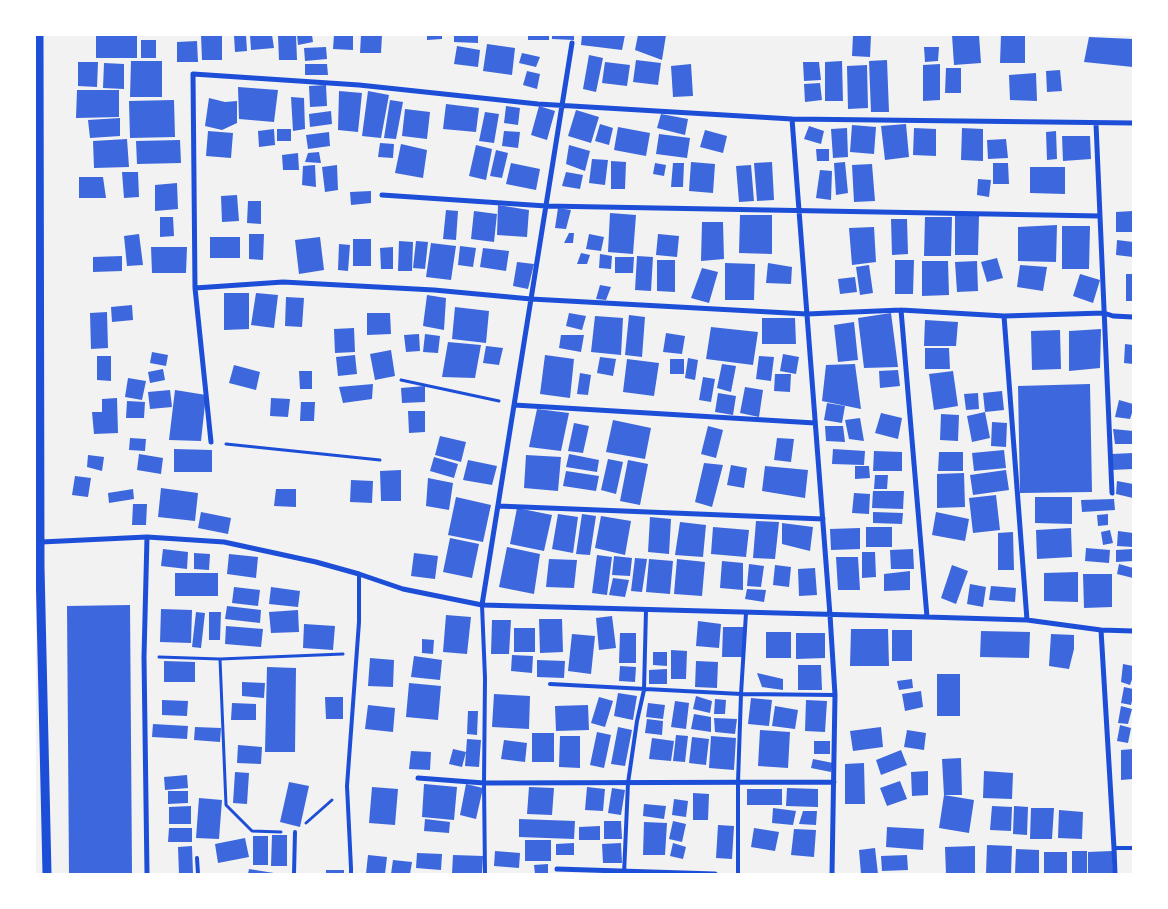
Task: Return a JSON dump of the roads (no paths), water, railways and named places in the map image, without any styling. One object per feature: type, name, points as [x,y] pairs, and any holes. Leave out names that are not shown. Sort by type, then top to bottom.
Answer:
[{"type":"street","points":[[39,35],[40,567],[47,874]]},
{"type":"street","points":[[482,605],[572,43]]},
{"type":"street","points":[[211,442],[195,288],[193,74],[359,85],[563,105],[792,119],[1133,123]]},
{"type":"street","points":[[792,119],[835,695],[832,874]]},
{"type":"street","points":[[1096,124],[1112,493]]},
{"type":"street","points":[[382,195],[546,206],[1100,216]]},
{"type":"street","points":[[195,288],[283,282],[434,290],[531,299],[807,314],[901,310],[1004,316],[1104,313],[1113,316],[1133,317]]},
{"type":"street","points":[[901,310],[927,617]]},
{"type":"street","points":[[1004,316],[1027,620]]},
{"type":"street","points":[[514,404],[815,423]]},
{"type":"street","points":[[498,506],[823,519]]},
{"type":"street","points":[[41,542],[147,537],[224,542],[316,562],[404,589],[482,605],[1027,620],[1101,630],[1133,631]]},
{"type":"street","points":[[147,537],[144,657],[147,874]]},
{"type":"street","points":[[1101,630],[1115,874]]},
{"type":"street","points":[[418,778],[484,783],[834,782]]},
{"type":"street","points":[[556,869],[624,873],[716,874]]},
{"type":"lane","points":[[351,874],[347,786],[359,622],[359,574]]},
{"type":"lane","points":[[482,605],[485,678],[485,874]]},
{"type":"lane","points":[[624,873],[628,783],[637,721],[644,690],[646,610]]},
{"type":"lane","points":[[738,874],[738,782],[746,613]]},
{"type":"lane","points":[[550,684],[741,694],[835,695]]},
{"type":"lane","points":[[294,874],[295,832]]},
{"type":"lane","points":[[1114,848],[1133,848]]},
{"type":"lane","points":[[196,858],[198,874]]}]
